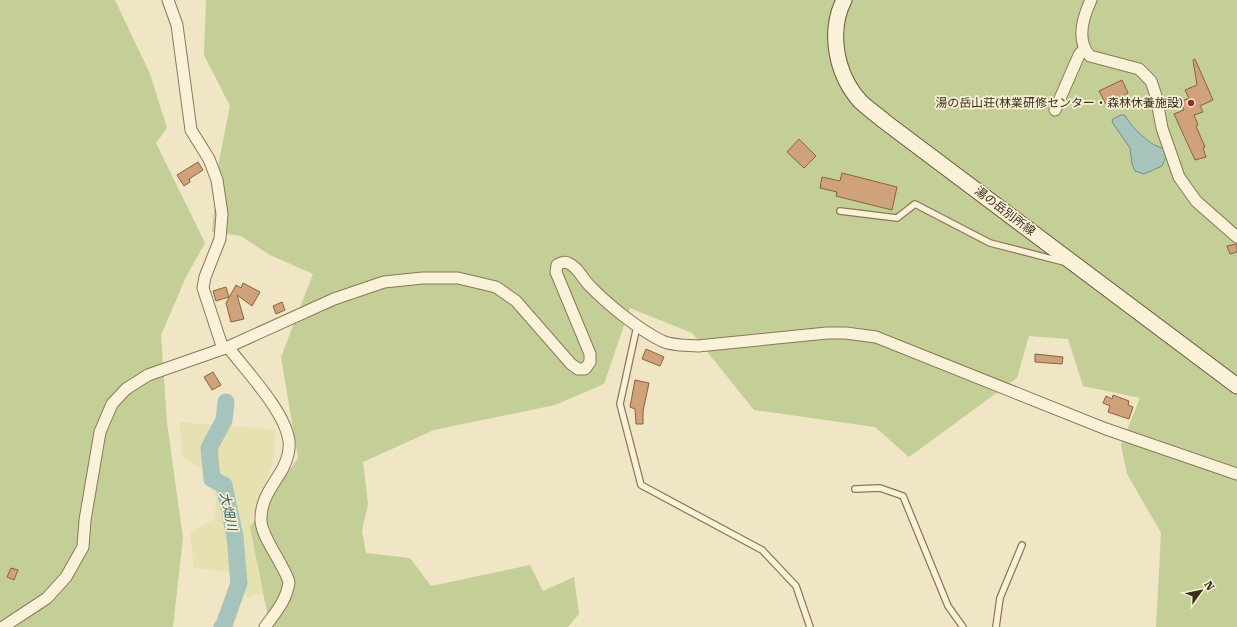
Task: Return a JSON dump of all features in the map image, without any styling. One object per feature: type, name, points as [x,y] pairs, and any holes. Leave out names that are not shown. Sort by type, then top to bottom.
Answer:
[{"type":"main road","name":"湯の岳別所線","points":[[844,0],[839,11],[835,28],[836,44],[840,69],[860,101],[884,121],[1078,265],[1237,386]]},
{"type":"street","points":[[168,0],[177,25],[191,130],[210,159],[217,180],[222,214],[220,239],[205,277],[203,288],[225,348],[276,409],[284,425],[289,442],[288,457],[262,505],[261,522],[289,582],[288,591],[283,602],[265,627]]},
{"type":"street","points":[[1091,0],[1083,26],[1081,42],[1084,49],[1090,56],[1139,69],[1151,81],[1156,96],[1162,128],[1179,177],[1196,201],[1237,237]]},
{"type":"street","points":[[1055,110],[1079,55],[1084,49]]},
{"type":"street","points":[[3,627],[48,598],[66,577],[83,547],[85,520],[100,432],[112,404],[126,389],[148,375],[225,348],[334,299],[384,282],[423,278],[458,278],[496,287],[516,301],[571,364],[578,369],[585,368],[590,362],[590,354],[556,272],[557,265],[564,262],[569,263],[576,268],[588,285],[637,325],[662,341],[680,345],[698,346],[827,333],[846,333],[876,338],[1106,429],[1237,474]]},
{"type":"lane","points":[[840,211],[897,218],[915,204],[990,243],[1078,265]]},
{"type":"lane","points":[[637,325],[620,404],[641,486],[762,550],[796,586],[810,627]]},
{"type":"lane","points":[[855,489],[880,488],[902,496],[948,606],[963,627]]},
{"type":"lane","points":[[996,627],[1000,598],[1022,545]]},
{"type":"shaded area","points":[[180,422],[276,430],[273,461],[250,527],[263,593],[248,598],[227,572],[194,568],[190,534],[215,518],[216,497],[201,468],[182,457]]},
{"type":"green space","points":[[0,0],[115,0],[150,74],[167,128],[156,143],[205,243],[186,277],[161,335],[167,423],[183,538],[173,627],[0,627]]},
{"type":"green space","points":[[206,0],[1237,0],[1237,627],[1156,627],[1161,533],[1127,474],[1121,445],[1140,398],[1083,386],[1068,339],[1029,336],[1017,378],[909,457],[875,427],[754,410],[692,333],[630,308],[604,384],[555,405],[434,430],[363,462],[368,504],[362,531],[366,553],[410,558],[431,586],[530,565],[543,591],[574,577],[579,614],[568,627],[270,627],[250,527],[298,458],[281,357],[313,274],[270,255],[241,236],[212,232],[219,161],[230,106],[204,55]]},
{"type":"water","points":[[1121,115],[1125,115],[1142,136],[1159,147],[1164,148],[1167,154],[1162,166],[1144,174],[1135,171],[1132,164],[1130,148],[1112,122],[1113,119]]},
{"type":"building","points":[[1195,59],[1213,100],[1200,106],[1203,112],[1194,115],[1198,125],[1196,126],[1205,147],[1203,148],[1206,157],[1195,160],[1174,114],[1184,110],[1180,102],[1189,98],[1185,90],[1197,85],[1193,60]]},
{"type":"building","points":[[1122,80],[1128,93],[1106,104],[1099,91]]},
{"type":"building","points":[[799,139],[816,156],[804,168],[787,152]]},
{"type":"building","points":[[198,162],[203,170],[189,179],[190,182],[184,186],[177,175]]},
{"type":"building","points":[[842,173],[897,187],[892,210],[836,196],[837,192],[820,188],[822,177],[840,181]]},
{"type":"building","points":[[1237,244],[1237,252],[1230,254],[1227,246]]},
{"type":"building","points":[[243,283],[260,292],[252,306],[237,295],[244,319],[231,322],[226,303],[236,285],[241,288]]},
{"type":"building","points":[[226,287],[229,297],[216,301],[213,291]]},
{"type":"building","points":[[282,302],[285,310],[276,314],[273,306]]},
{"type":"building","points":[[646,349],[664,357],[660,366],[642,359]]},
{"type":"building","points":[[1035,354],[1063,357],[1062,364],[1035,362]]},
{"type":"building","points":[[213,372],[221,385],[212,390],[204,377]]},
{"type":"building","points":[[635,380],[649,383],[643,411],[643,424],[636,424],[635,409],[630,407]]},
{"type":"building","points":[[1113,395],[1129,401],[1128,405],[1133,407],[1129,419],[1108,412],[1110,406],[1103,403],[1106,396],[1112,399]]},
{"type":"building","points":[[11,568],[18,570],[14,580],[7,577]]},
{"type":"waterway","name":"大畑川","points":[[222,627],[239,583],[235,537],[224,485],[212,479],[209,448],[224,420],[226,402]]},
{"type":"place","name":"湯の岳山荘(林業研修センター・森林休養施設)","points":[[1191,103]]}]
